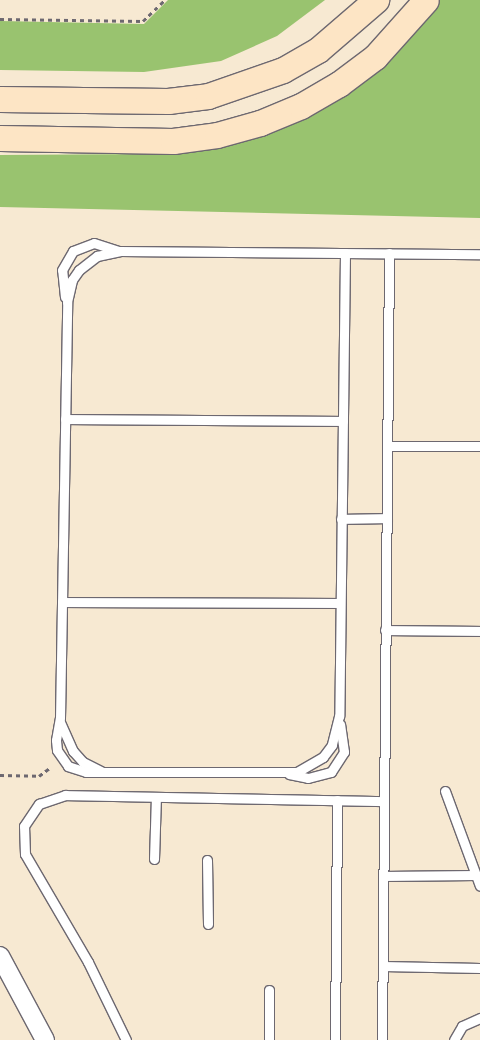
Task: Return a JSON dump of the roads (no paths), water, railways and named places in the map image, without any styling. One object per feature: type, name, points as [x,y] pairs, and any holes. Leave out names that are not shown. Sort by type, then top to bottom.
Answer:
[{"type":"street","points":[[0,99],[168,101],[208,96],[283,70],[324,46],[376,0]]},
{"type":"street","points":[[0,138],[173,141],[217,135],[260,123],[301,106],[340,84],[375,57],[426,0]]},
{"type":"street","points":[[0,956],[45,1040]]},
{"type":"lane","points":[[120,251],[94,243],[73,251],[62,270],[67,302],[60,718],[56,740],[62,760],[76,770],[282,773],[308,778],[331,772],[344,752],[339,716],[345,253]]},
{"type":"lane","points":[[67,302],[72,280],[83,266],[97,256],[120,251],[480,254]]},
{"type":"lane","points":[[382,1040],[389,253]]},
{"type":"lane","points":[[65,419],[343,421]]},
{"type":"lane","points":[[387,446],[480,446]]},
{"type":"lane","points":[[341,519],[387,518]]},
{"type":"lane","points":[[62,602],[340,603]]},
{"type":"lane","points":[[386,630],[480,631]]},
{"type":"lane","points":[[282,773],[311,767],[323,758],[332,745],[339,716]]},
{"type":"lane","points":[[60,718],[73,752],[84,762],[101,771]]},
{"type":"lane","points":[[445,791],[480,886]]},
{"type":"lane","points":[[126,1040],[88,962],[31,866],[22,840],[30,814],[51,798],[156,797],[384,801]]},
{"type":"lane","points":[[154,859],[156,797]]},
{"type":"lane","points":[[335,1040],[337,800]]},
{"type":"lane","points":[[207,860],[208,924]]},
{"type":"lane","points":[[383,876],[476,875]]},
{"type":"lane","points":[[383,966],[480,968]]},
{"type":"lane","points":[[269,990],[269,1040]]},
{"type":"lane","points":[[454,1040],[462,1026],[480,1018]]}]
